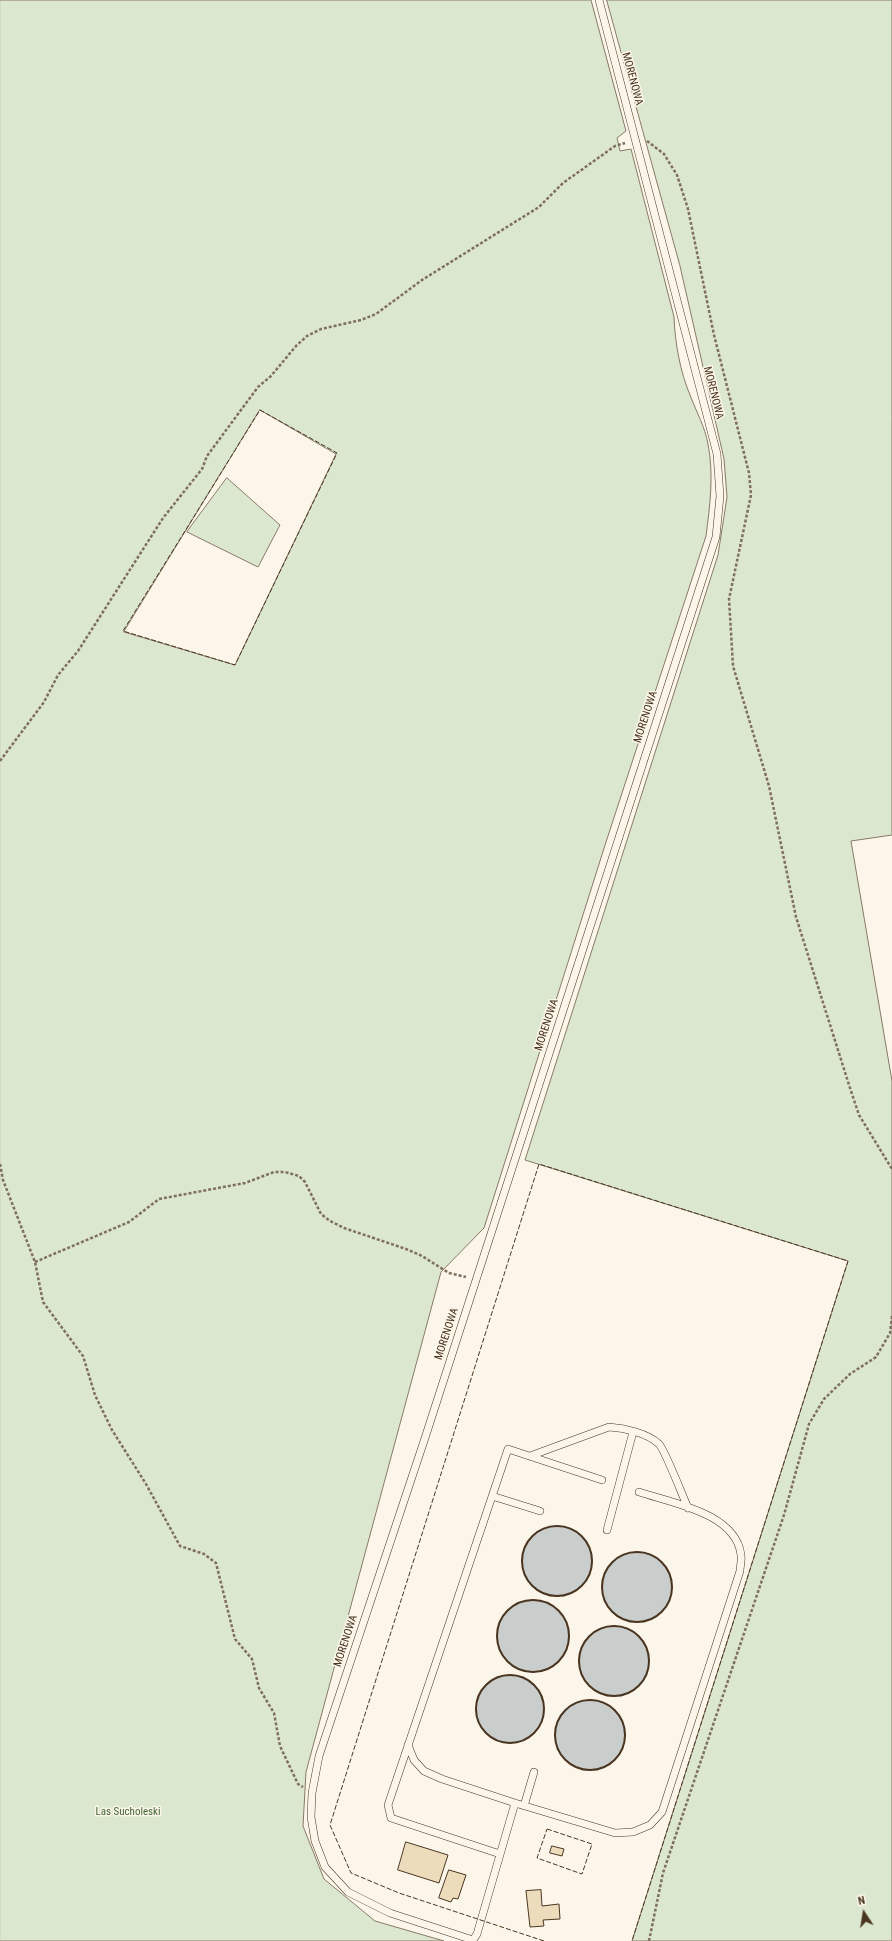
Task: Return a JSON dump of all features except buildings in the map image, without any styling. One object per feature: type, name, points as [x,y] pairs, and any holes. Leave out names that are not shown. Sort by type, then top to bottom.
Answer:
[{"type":"lane","name":"MORENOWA","points":[[500,1854],[477,1934],[473,1940],[390,1912],[348,1892],[325,1867],[315,1841],[310,1817],[312,1793],[319,1756],[476,1278],[716,537],[720,496],[717,454],[600,0]]},
{"type":"lane","points":[[530,1456],[610,1427],[619,1428],[650,1437],[660,1445],[688,1508]]},
{"type":"lane","points":[[607,1530],[634,1432]]},
{"type":"lane","points":[[515,1803],[500,1854],[391,1818],[388,1805],[508,1449],[602,1480]]},
{"type":"lane","points":[[408,1745],[414,1760],[424,1771],[442,1779],[524,1806],[615,1833],[633,1832],[650,1825],[662,1812],[740,1570],[741,1555],[737,1542],[727,1527],[714,1517],[639,1492]]},
{"type":"lane","points":[[492,1496],[540,1511]]},
{"type":"lane","points":[[524,1806],[534,1772]]},
{"type":"path","points":[[0,761],[44,702],[58,675],[78,651],[163,518],[202,469],[207,456],[258,387],[271,376],[296,346],[307,336],[321,329],[361,320],[376,314],[422,280],[538,207],[563,183],[615,146],[636,139],[648,141],[664,154],[677,174],[688,210],[714,335],[749,473],[752,495],[729,599],[733,666],[769,786],[796,917],[850,1088],[859,1115],[892,1169]]},
{"type":"path","points":[[0,1164],[3,1180],[35,1262],[43,1302],[83,1356],[95,1395],[112,1430],[146,1484],[180,1546],[204,1554],[216,1563],[235,1639],[252,1659],[259,1688],[274,1713],[280,1746],[298,1784],[312,1793]]},
{"type":"path","points":[[35,1262],[129,1222],[159,1199],[246,1183],[274,1172],[285,1172],[299,1176],[305,1182],[321,1214],[330,1221],[344,1228],[422,1256],[449,1273],[476,1278]]},
{"type":"path","points":[[650,1941],[663,1873],[784,1515],[809,1424],[824,1399],[850,1374],[876,1357],[890,1333],[892,1316]]},
{"type":"green space","name":"Las Sucholeski","points":[[0,0],[591,0],[626,131],[617,138],[620,151],[631,149],[674,317],[681,367],[686,386],[707,438],[711,467],[710,501],[706,536],[606,842],[484,1228],[441,1272],[306,1772],[303,1826],[324,1879],[375,1921],[444,1941],[0,1941]],"holes":[[[260,410],[336,454],[235,665],[124,632]]]},
{"type":"green space","points":[[607,0],[892,0],[892,835],[851,841],[892,1081],[892,1941],[632,1941],[848,1261],[525,1160],[718,555],[727,497],[724,459],[680,266]]},
{"type":"green space","points":[[227,478],[280,525],[258,567],[187,532]]},
{"type":"shaded area","points":[[557,1526],[576,1532],[586,1542],[592,1561],[586,1580],[576,1590],[557,1596],[538,1590],[528,1580],[522,1561],[528,1542],[538,1532]]},
{"type":"shaded area","points":[[637,1552],[650,1555],[662,1562],[669,1574],[672,1587],[669,1600],[662,1612],[650,1619],[637,1622],[624,1619],[612,1612],[605,1600],[602,1587],[605,1574],[612,1562],[624,1555]]},
{"type":"shaded area","points":[[533,1600],[553,1606],[563,1616],[569,1636],[563,1656],[553,1666],[533,1672],[513,1666],[503,1656],[497,1636],[503,1616],[513,1606]]},
{"type":"shaded area","points":[[614,1626],[627,1629],[639,1636],[646,1648],[649,1661],[646,1674],[639,1686],[627,1693],[614,1696],[601,1693],[589,1686],[582,1674],[579,1661],[582,1648],[589,1636],[601,1629]]},
{"type":"shaded area","points":[[503,1675],[517,1675],[529,1680],[539,1690],[544,1702],[544,1716],[539,1728],[529,1738],[517,1743],[503,1743],[491,1738],[481,1728],[476,1716],[476,1702],[481,1690],[491,1680]]},
{"type":"shaded area","points":[[590,1700],[603,1703],[615,1710],[622,1722],[625,1735],[622,1748],[615,1760],[603,1767],[590,1770],[577,1767],[565,1760],[558,1748],[555,1735],[558,1722],[565,1710],[577,1703]]},
{"type":"fence","points":[[260,410],[337,453],[235,665],[123,631],[260,410]]},
{"type":"fence","points":[[544,1941],[399,1893],[351,1873],[330,1825],[539,1164],[848,1261],[632,1941]]},
{"type":"fence","points":[[547,1829],[592,1844],[582,1874],[537,1858],[547,1829]]},
{"type":"wall","points":[[557,1526],[576,1532],[586,1542],[592,1561],[586,1580],[576,1590],[557,1596],[538,1590],[528,1580],[522,1561],[528,1542],[538,1532],[557,1526]]},
{"type":"wall","points":[[637,1552],[650,1555],[662,1562],[669,1574],[672,1587],[669,1600],[662,1612],[650,1619],[637,1622],[624,1619],[612,1612],[605,1600],[602,1587],[605,1574],[612,1562],[624,1555],[637,1552]]},
{"type":"wall","points":[[533,1600],[553,1606],[563,1616],[569,1636],[563,1656],[553,1666],[533,1672],[513,1666],[503,1656],[497,1636],[503,1616],[513,1606],[533,1600]]},
{"type":"wall","points":[[614,1626],[627,1629],[639,1636],[646,1648],[649,1661],[646,1674],[639,1686],[627,1693],[614,1696],[601,1693],[589,1686],[582,1674],[579,1661],[582,1648],[589,1636],[601,1629],[614,1626]]},
{"type":"wall","points":[[503,1675],[517,1675],[529,1680],[539,1690],[544,1702],[544,1709],[544,1716],[539,1728],[529,1738],[517,1743],[503,1743],[491,1738],[481,1728],[476,1716],[476,1702],[481,1690],[491,1680],[503,1675]]},
{"type":"wall","points":[[590,1700],[603,1703],[615,1710],[622,1722],[625,1735],[622,1748],[615,1760],[603,1767],[590,1770],[577,1767],[565,1760],[558,1748],[555,1735],[558,1722],[565,1710],[577,1703],[590,1700]]}]
